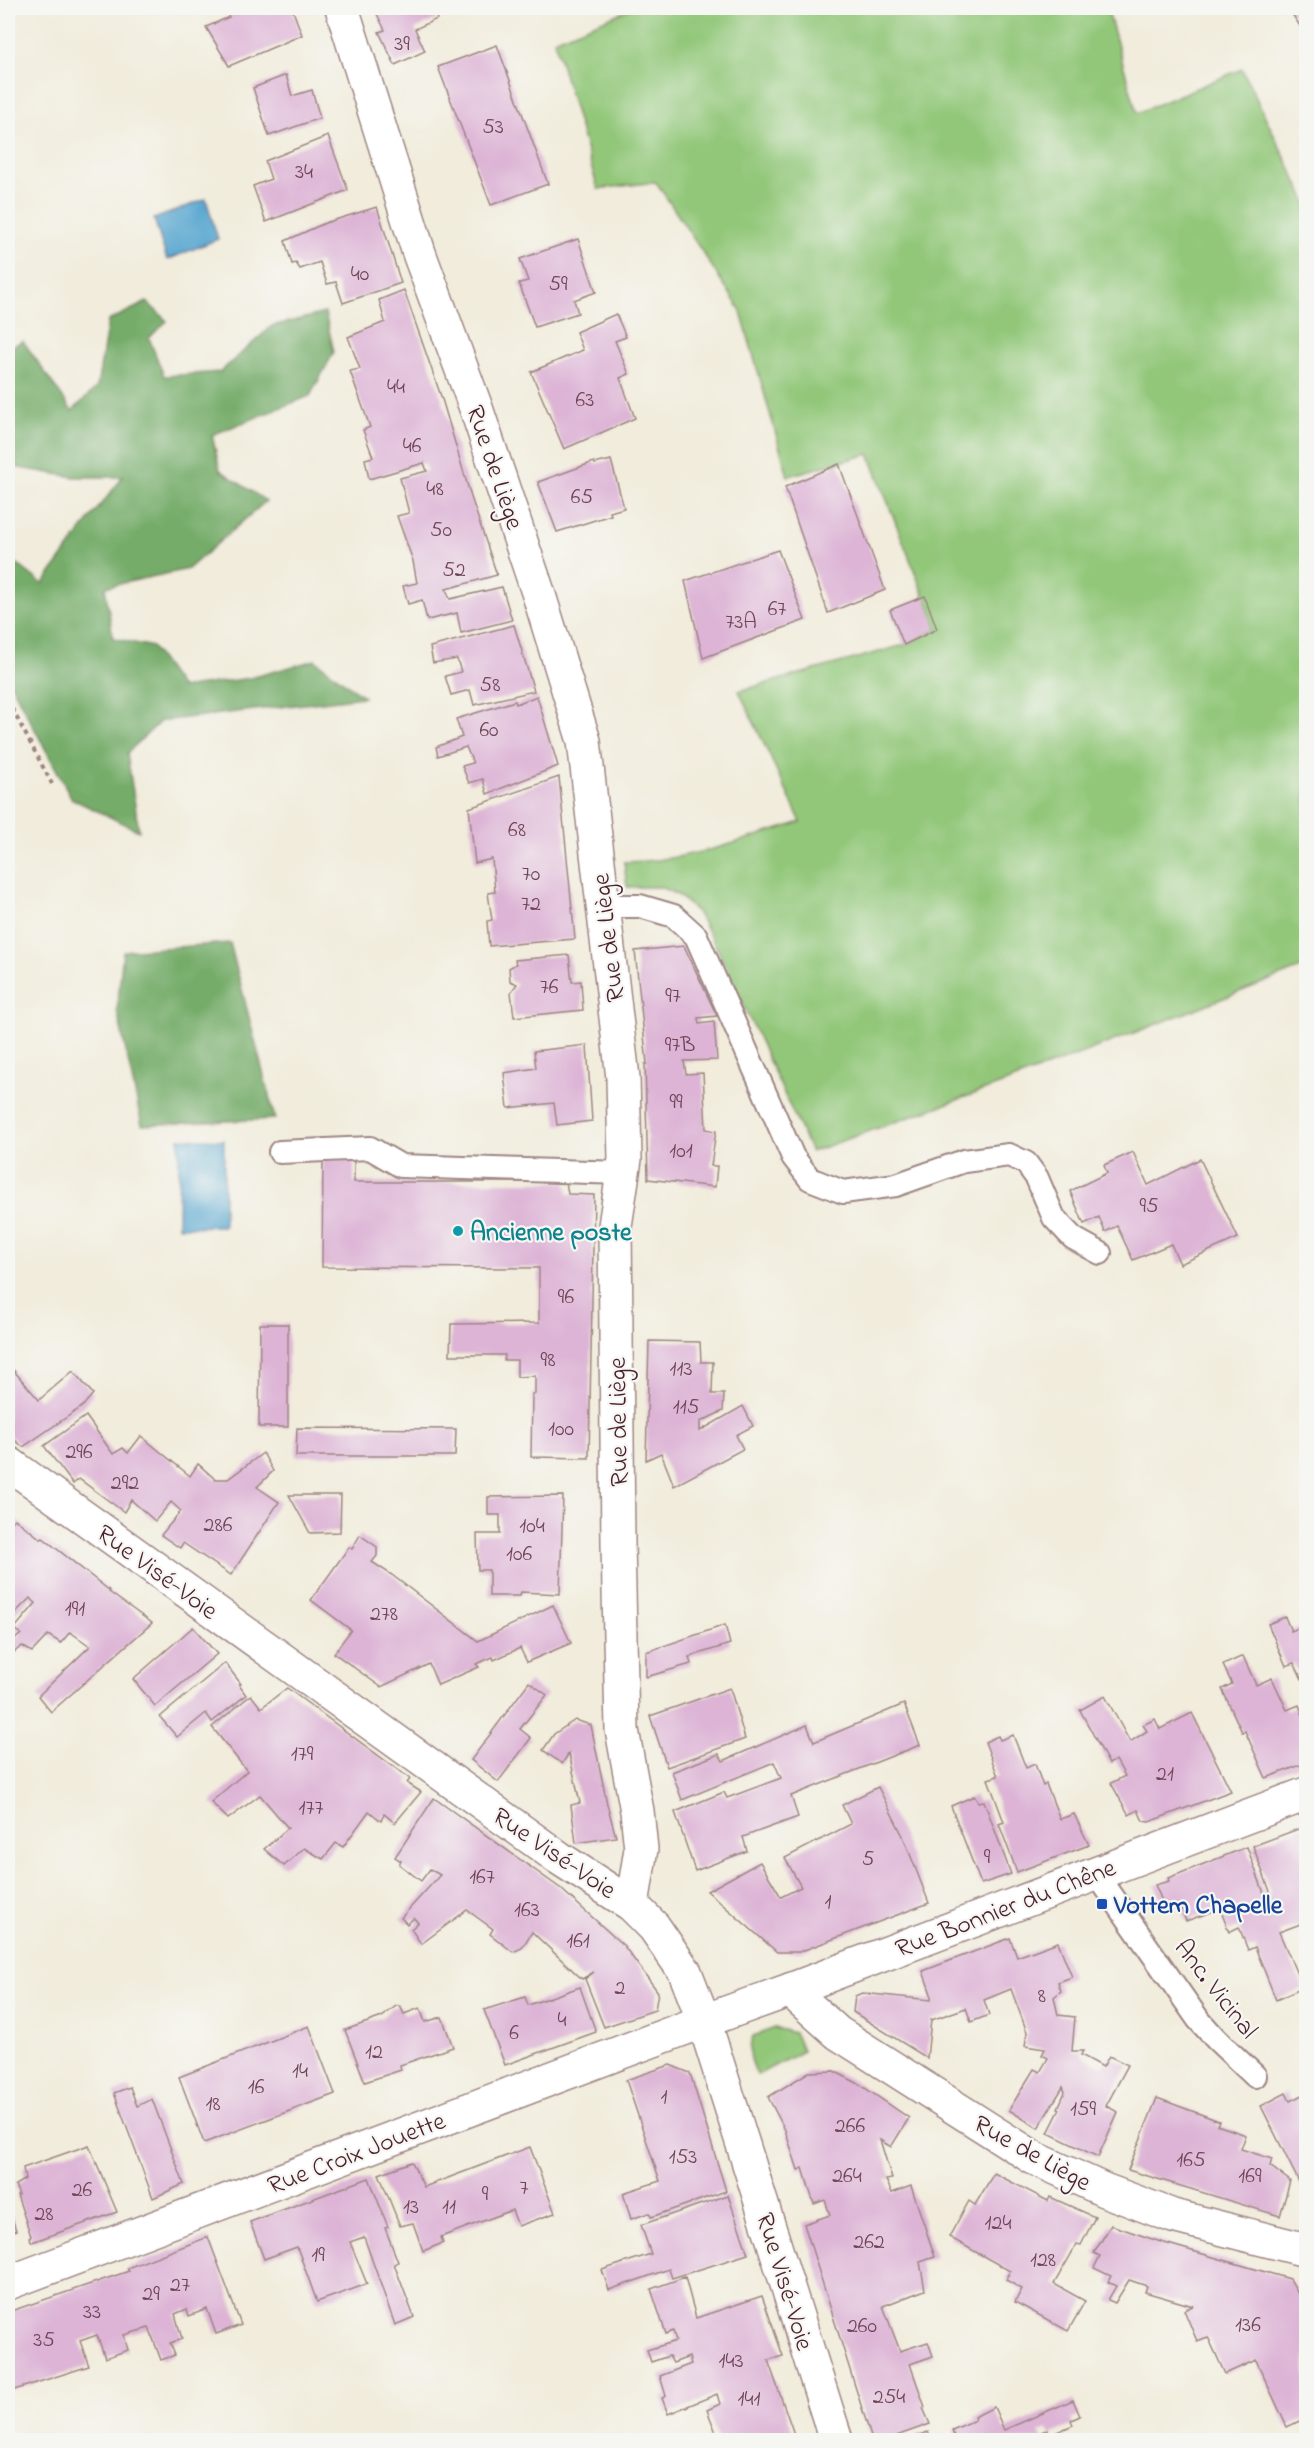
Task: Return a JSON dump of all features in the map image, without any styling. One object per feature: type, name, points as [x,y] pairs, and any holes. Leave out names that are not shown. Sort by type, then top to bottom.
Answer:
[{"type":"street","name":"Rue de Liège","points":[[342,8],[419,253],[476,408],[539,595],[584,741],[623,1078],[623,1173],[615,1227],[618,1555],[622,1730],[637,1811],[640,1850],[633,1905]]},
{"type":"street","name":"Rue Visé-Voie","points":[[8,1463],[559,1858],[633,1905],[654,1927],[685,1972],[704,2021],[836,2440]]},
{"type":"street","name":"Rue Bonnier du Chêne","points":[[704,2021],[1306,1794]]},
{"type":"street","name":"Rue de Liège","points":[[790,1990],[838,2033],[1034,2158],[1104,2190],[1173,2216],[1306,2250]]},
{"type":"street","name":"Rue Croix Jouette","points":[[8,2283],[704,2021]]},
{"type":"lane","points":[[603,906],[640,906],[674,916],[696,936],[793,1157],[810,1179],[843,1192],[870,1190],[897,1185],[964,1161],[1009,1155],[1026,1163],[1037,1178],[1054,1218],[1073,1238],[1100,1253]]},
{"type":"lane","points":[[280,1152],[370,1148],[401,1166],[623,1173]]},
{"type":"lane","name":"Anc. Vicinal","points":[[1096,1873],[1198,2019],[1255,2076]]},
{"type":"path","points":[[8,701],[52,784]]},
{"type":"green space","points":[[633,8],[1107,8],[1137,113],[1242,69],[1306,201],[1306,966],[1010,1081],[811,1152],[717,948],[697,912],[678,895],[660,887],[627,887],[624,862],[692,854],[736,843],[801,822],[739,691],[904,645],[937,629],[869,454],[788,476],[740,309],[656,182],[598,189],[554,40]]},
{"type":"green space","points":[[147,302],[167,321],[149,338],[164,376],[220,372],[272,326],[325,313],[334,352],[310,396],[212,435],[220,470],[266,501],[188,569],[105,587],[113,638],[152,647],[181,688],[250,678],[315,660],[364,697],[161,721],[127,753],[139,831],[72,799],[8,679],[8,557],[43,584],[123,477],[74,477],[8,466],[8,348],[23,341],[72,411],[97,387],[108,321]]},
{"type":"green space","points":[[230,943],[275,1119],[142,1125],[117,1010],[123,951]]},
{"type":"green space","points":[[775,2028],[794,2033],[803,2051],[757,2075],[750,2056],[753,2036]]},
{"type":"water","points":[[206,199],[218,239],[167,260],[154,219]]},
{"type":"water","points":[[179,1138],[224,1140],[224,1226],[178,1227]]},
{"type":"building","points":[[225,8],[292,8],[302,35],[229,66],[206,27],[229,17]]},
{"type":"building","points":[[374,8],[432,8],[437,19],[415,29],[425,51],[395,65],[379,32],[385,30]]},
{"type":"building","points":[[1288,8],[1306,8],[1306,35]]},
{"type":"building","points":[[497,45],[548,184],[491,205],[438,67]]},
{"type":"building","points":[[286,75],[292,96],[312,90],[320,118],[269,136],[253,88]]},
{"type":"building","points":[[328,136],[348,190],[266,222],[253,186],[271,179],[265,161]]},
{"type":"building","points":[[377,207],[401,283],[343,303],[336,282],[327,284],[320,262],[300,269],[296,263],[292,264],[285,241],[325,223]]},
{"type":"building","points":[[578,239],[596,292],[574,300],[578,313],[535,327],[519,283],[528,281],[520,259]]},
{"type":"building","points":[[404,290],[442,399],[497,575],[446,589],[450,599],[502,587],[512,620],[461,633],[457,613],[427,620],[422,600],[408,604],[403,586],[417,583],[413,561],[397,516],[409,513],[400,478],[427,471],[424,463],[369,479],[365,459],[373,457],[363,430],[370,427],[350,371],[360,369],[348,337],[385,322],[379,300]]},
{"type":"building","points":[[616,314],[626,337],[615,341],[629,374],[620,378],[635,418],[564,449],[531,372],[583,350],[576,332]]},
{"type":"building","points":[[611,460],[624,508],[610,512],[611,515],[557,532],[538,482],[594,462],[595,464]]},
{"type":"building","points":[[839,464],[885,590],[828,613],[785,487]]},
{"type":"building","points":[[778,550],[805,620],[703,658],[685,581]]},
{"type":"building","points":[[925,596],[937,629],[904,645],[890,610]]},
{"type":"building","points":[[514,625],[534,691],[474,705],[470,690],[451,695],[445,676],[461,672],[457,659],[433,663],[430,647]]},
{"type":"building","points":[[537,696],[558,766],[487,794],[483,779],[469,783],[462,766],[473,763],[466,747],[438,756],[436,747],[462,737],[456,719],[515,701],[516,704]]},
{"type":"building","points":[[559,777],[575,939],[489,946],[487,921],[492,920],[488,893],[495,892],[492,859],[475,863],[469,808]]},
{"type":"building","points":[[684,946],[717,1016],[698,1018],[699,1024],[714,1022],[717,1060],[684,1061],[686,1074],[703,1073],[706,1129],[716,1131],[711,1166],[717,1166],[715,1187],[648,1179],[645,1064],[647,1064],[635,951]]},
{"type":"building","points":[[569,955],[572,982],[581,981],[583,1010],[514,1017],[511,992],[517,984],[510,981],[509,968],[516,964],[515,960]]},
{"type":"building","points":[[587,1045],[592,1121],[557,1125],[554,1103],[508,1108],[504,1073],[536,1068],[534,1051]]},
{"type":"building","points":[[1133,1152],[1148,1185],[1200,1159],[1238,1238],[1180,1264],[1171,1244],[1133,1260],[1117,1226],[1105,1232],[1099,1217],[1084,1224],[1070,1191],[1107,1173],[1104,1165]]},
{"type":"building","name":"Ancienne poste","points":[[323,1159],[354,1160],[354,1182],[566,1182],[568,1194],[594,1195],[589,1458],[531,1457],[532,1394],[535,1394],[535,1376],[517,1377],[517,1360],[504,1360],[505,1355],[450,1355],[451,1324],[539,1323],[539,1268],[322,1267]]},
{"type":"building","points":[[260,1324],[288,1324],[288,1427],[259,1427]]},
{"type":"building","points":[[649,1341],[700,1342],[701,1362],[713,1362],[712,1394],[724,1394],[723,1411],[700,1422],[700,1431],[743,1406],[753,1426],[736,1435],[743,1449],[674,1486],[661,1453],[646,1460]]},
{"type":"building","points":[[8,1364],[39,1400],[73,1371],[93,1394],[83,1406],[23,1447],[8,1434]]},
{"type":"building","points":[[86,1416],[113,1454],[123,1448],[128,1453],[141,1436],[190,1476],[198,1464],[215,1479],[228,1479],[263,1453],[273,1471],[257,1487],[279,1502],[231,1575],[183,1543],[180,1548],[161,1535],[181,1511],[171,1502],[155,1521],[131,1500],[124,1512],[79,1479],[73,1484],[44,1446]]},
{"type":"building","points":[[297,1428],[456,1429],[455,1456],[296,1456]]},
{"type":"building","points":[[289,1495],[341,1495],[340,1532],[310,1533]]},
{"type":"building","points":[[563,1496],[560,1594],[521,1592],[520,1596],[489,1596],[489,1570],[478,1570],[477,1534],[500,1534],[500,1515],[488,1515],[488,1497]]},
{"type":"building","points":[[15,1519],[152,1623],[51,1712],[38,1696],[90,1646],[70,1632],[61,1643],[48,1635],[32,1652],[22,1646],[8,1657],[8,1645],[21,1634],[14,1629],[36,1603],[30,1598],[10,1618],[8,1617],[8,1526]]},
{"type":"building","points":[[360,1535],[377,1547],[377,1556],[372,1562],[478,1641],[553,1605],[571,1643],[527,1662],[520,1648],[494,1660],[493,1657],[476,1664],[479,1667],[438,1685],[429,1664],[381,1687],[334,1653],[351,1630],[311,1600],[349,1547],[352,1549]]},
{"type":"building","points":[[1285,1617],[1291,1631],[1306,1625],[1306,1677],[1302,1679],[1294,1663],[1286,1666],[1268,1624]]},
{"type":"building","points":[[725,1625],[730,1644],[689,1657],[691,1664],[646,1677],[646,1652]]},
{"type":"building","points":[[193,1627],[217,1654],[155,1706],[133,1679]]},
{"type":"building","points":[[1243,1656],[1256,1685],[1272,1678],[1287,1710],[1299,1705],[1306,1723],[1306,1763],[1266,1778],[1245,1731],[1242,1732],[1222,1689],[1232,1684],[1223,1665]]},
{"type":"building","points":[[225,1663],[241,1684],[239,1685],[246,1695],[212,1722],[206,1713],[177,1737],[160,1717]]},
{"type":"building","points":[[529,1682],[547,1695],[520,1729],[531,1738],[498,1782],[471,1760]]},
{"type":"building","points":[[287,1688],[410,1779],[407,1783],[421,1792],[395,1823],[384,1814],[381,1821],[369,1811],[343,1847],[336,1843],[323,1859],[304,1848],[284,1866],[264,1849],[288,1828],[260,1795],[228,1819],[211,1802],[247,1771],[212,1727],[251,1695],[261,1708]]},
{"type":"building","points":[[730,1688],[745,1739],[667,1767],[650,1716]]},
{"type":"building","points":[[1105,1696],[1130,1742],[1147,1731],[1143,1725],[1155,1719],[1160,1729],[1192,1713],[1231,1791],[1149,1822],[1143,1821],[1138,1810],[1129,1815],[1111,1783],[1125,1776],[1116,1760],[1109,1764],[1080,1710]]},
{"type":"building","points":[[904,1704],[920,1745],[791,1796],[798,1817],[743,1837],[747,1851],[695,1871],[675,1812],[724,1792],[727,1798],[781,1778],[774,1762],[682,1800],[672,1772],[719,1754],[723,1761],[807,1725],[814,1742]]},
{"type":"building","points":[[575,1720],[591,1725],[616,1837],[576,1843],[571,1805],[580,1803],[569,1753],[562,1764],[543,1750],[554,1734]]},
{"type":"building","points":[[1013,1735],[1026,1768],[1035,1764],[1043,1786],[1046,1784],[1060,1819],[1074,1814],[1089,1845],[1017,1872],[999,1824],[1004,1822],[988,1779],[998,1776],[985,1742],[998,1736],[1000,1740]]},
{"type":"building","points":[[878,1787],[903,1836],[929,1903],[799,1952],[777,1952],[707,1891],[760,1862],[781,1897],[801,1887],[785,1858],[851,1824],[842,1805]]},
{"type":"building","points":[[974,1796],[978,1802],[984,1801],[1011,1874],[981,1884],[951,1806]]},
{"type":"building","points":[[434,1798],[560,1888],[624,1946],[658,1992],[655,2010],[604,2027],[585,1979],[594,1972],[582,1979],[532,1932],[522,1948],[513,1952],[490,1934],[493,1929],[467,1910],[421,1944],[411,1929],[418,1923],[414,1918],[407,1924],[401,1918],[440,1875],[430,1869],[421,1881],[399,1864],[401,1861],[395,1857]]},
{"type":"building","points":[[1306,1826],[1306,1922],[1279,1932],[1303,1988],[1276,2000],[1255,1947],[1248,1950],[1239,1927],[1229,1932],[1220,1909],[1186,1921],[1179,1904],[1166,1910],[1155,1885],[1247,1847],[1265,1896],[1271,1894],[1253,1846]]},
{"type":"building","points":[[1010,1938],[1017,1957],[1058,1942],[1072,1977],[1058,1982],[1061,1991],[1054,1997],[1058,2015],[1075,2017],[1072,2051],[1083,2051],[1081,2055],[1103,2067],[1109,2056],[1128,2065],[1106,2106],[1118,2112],[1098,2157],[1048,2133],[1060,2109],[1058,2108],[1065,2092],[1063,2087],[1038,2128],[1009,2110],[1034,2069],[1040,2072],[1048,2058],[1042,2055],[1045,2049],[1025,2046],[1027,2032],[1011,1989],[984,2000],[989,2015],[971,2022],[966,2008],[931,2020],[927,2058],[853,2012],[855,1996],[862,1993],[931,2000],[923,1971]]},
{"type":"building","points":[[580,1987],[596,2032],[505,2065],[484,2010],[525,1997],[528,2005]]},
{"type":"building","points":[[396,2006],[400,2006],[404,2014],[420,2008],[425,2022],[442,2017],[453,2047],[400,2065],[401,2070],[365,2082],[345,2030],[382,2017]]},
{"type":"building","points":[[309,2026],[335,2094],[204,2143],[179,2077]]},
{"type":"building","points":[[670,2065],[690,2073],[726,2191],[651,2217],[649,2213],[631,2219],[623,2193],[660,2181],[626,2080]]},
{"type":"building","points":[[834,2071],[859,2084],[909,2118],[891,2147],[880,2140],[892,2179],[886,2180],[892,2193],[911,2186],[935,2257],[920,2262],[925,2290],[883,2306],[900,2351],[928,2342],[933,2356],[910,2364],[930,2424],[885,2440],[872,2440],[804,2224],[830,2215],[825,2200],[814,2204],[803,2168],[798,2170],[785,2130],[768,2097],[809,2072]]},
{"type":"building","points":[[130,2087],[137,2106],[152,2099],[184,2184],[153,2198],[114,2093]]},
{"type":"building","points":[[1286,2093],[1290,2101],[1306,2093],[1306,2196],[1261,2106]]},
{"type":"building","points":[[1157,2098],[1219,2121],[1217,2125],[1246,2135],[1241,2149],[1272,2159],[1270,2166],[1290,2181],[1280,2216],[1128,2170]]},
{"type":"building","points":[[89,2145],[117,2212],[32,2242],[15,2185],[25,2179],[23,2168]]},
{"type":"building","points":[[530,2147],[555,2213],[518,2226],[512,2210],[441,2237],[443,2243],[423,2251],[413,2223],[400,2226],[379,2174],[412,2162],[424,2187]]},
{"type":"building","points":[[994,2173],[1048,2201],[1050,2197],[1095,2217],[1081,2245],[1077,2244],[1054,2284],[1085,2301],[1068,2331],[1015,2302],[1022,2289],[1006,2280],[1010,2271],[949,2237],[969,2201],[975,2205]]},
{"type":"building","points":[[369,2178],[388,2227],[385,2228],[398,2262],[394,2264],[414,2317],[395,2325],[364,2237],[350,2242],[367,2284],[317,2302],[297,2247],[264,2259],[250,2222]]},
{"type":"building","points":[[728,2195],[748,2254],[672,2278],[669,2269],[609,2290],[602,2270],[651,2254],[641,2225]]},
{"type":"building","points":[[8,2207],[16,2230],[8,2234]]},
{"type":"building","points":[[1111,2225],[1161,2242],[1290,2279],[1306,2307],[1306,2418],[1287,2427],[1256,2360],[1225,2374],[1208,2337],[1197,2341],[1184,2310],[1193,2306],[1145,2292],[1147,2286],[1129,2280],[1115,2303],[1108,2300],[1116,2286],[1108,2282],[1111,2276],[1094,2268],[1100,2256],[1094,2253]]},
{"type":"building","points":[[208,2237],[241,2325],[216,2334],[207,2309],[189,2316],[187,2309],[175,2314],[182,2339],[170,2343],[175,2355],[161,2360],[149,2328],[124,2335],[128,2350],[105,2358],[97,2335],[80,2341],[89,2366],[8,2392],[8,2312],[129,2271],[127,2268]]},
{"type":"building","points":[[685,2277],[696,2318],[762,2296],[783,2356],[768,2360],[796,2440],[719,2440],[707,2410],[720,2404],[717,2394],[668,2414],[662,2398],[666,2396],[660,2376],[691,2364],[689,2357],[673,2363],[669,2356],[651,2362],[647,2350],[676,2341],[673,2331],[666,2334],[651,2289]]},
{"type":"building","points":[[1073,2400],[1080,2416],[1071,2420],[1073,2425],[1050,2435],[1048,2429],[1039,2433],[1043,2440],[942,2440],[954,2436],[952,2430],[975,2420],[974,2417],[994,2407],[1004,2430]]},
{"type":"building","points":[[928,2432],[932,2440],[906,2440]]},
{"type":"place","name":"Ancienne poste","points":[[458,1231]]},
{"type":"place","name":"Vottem Chapelle","points":[[1102,1904]]}]
